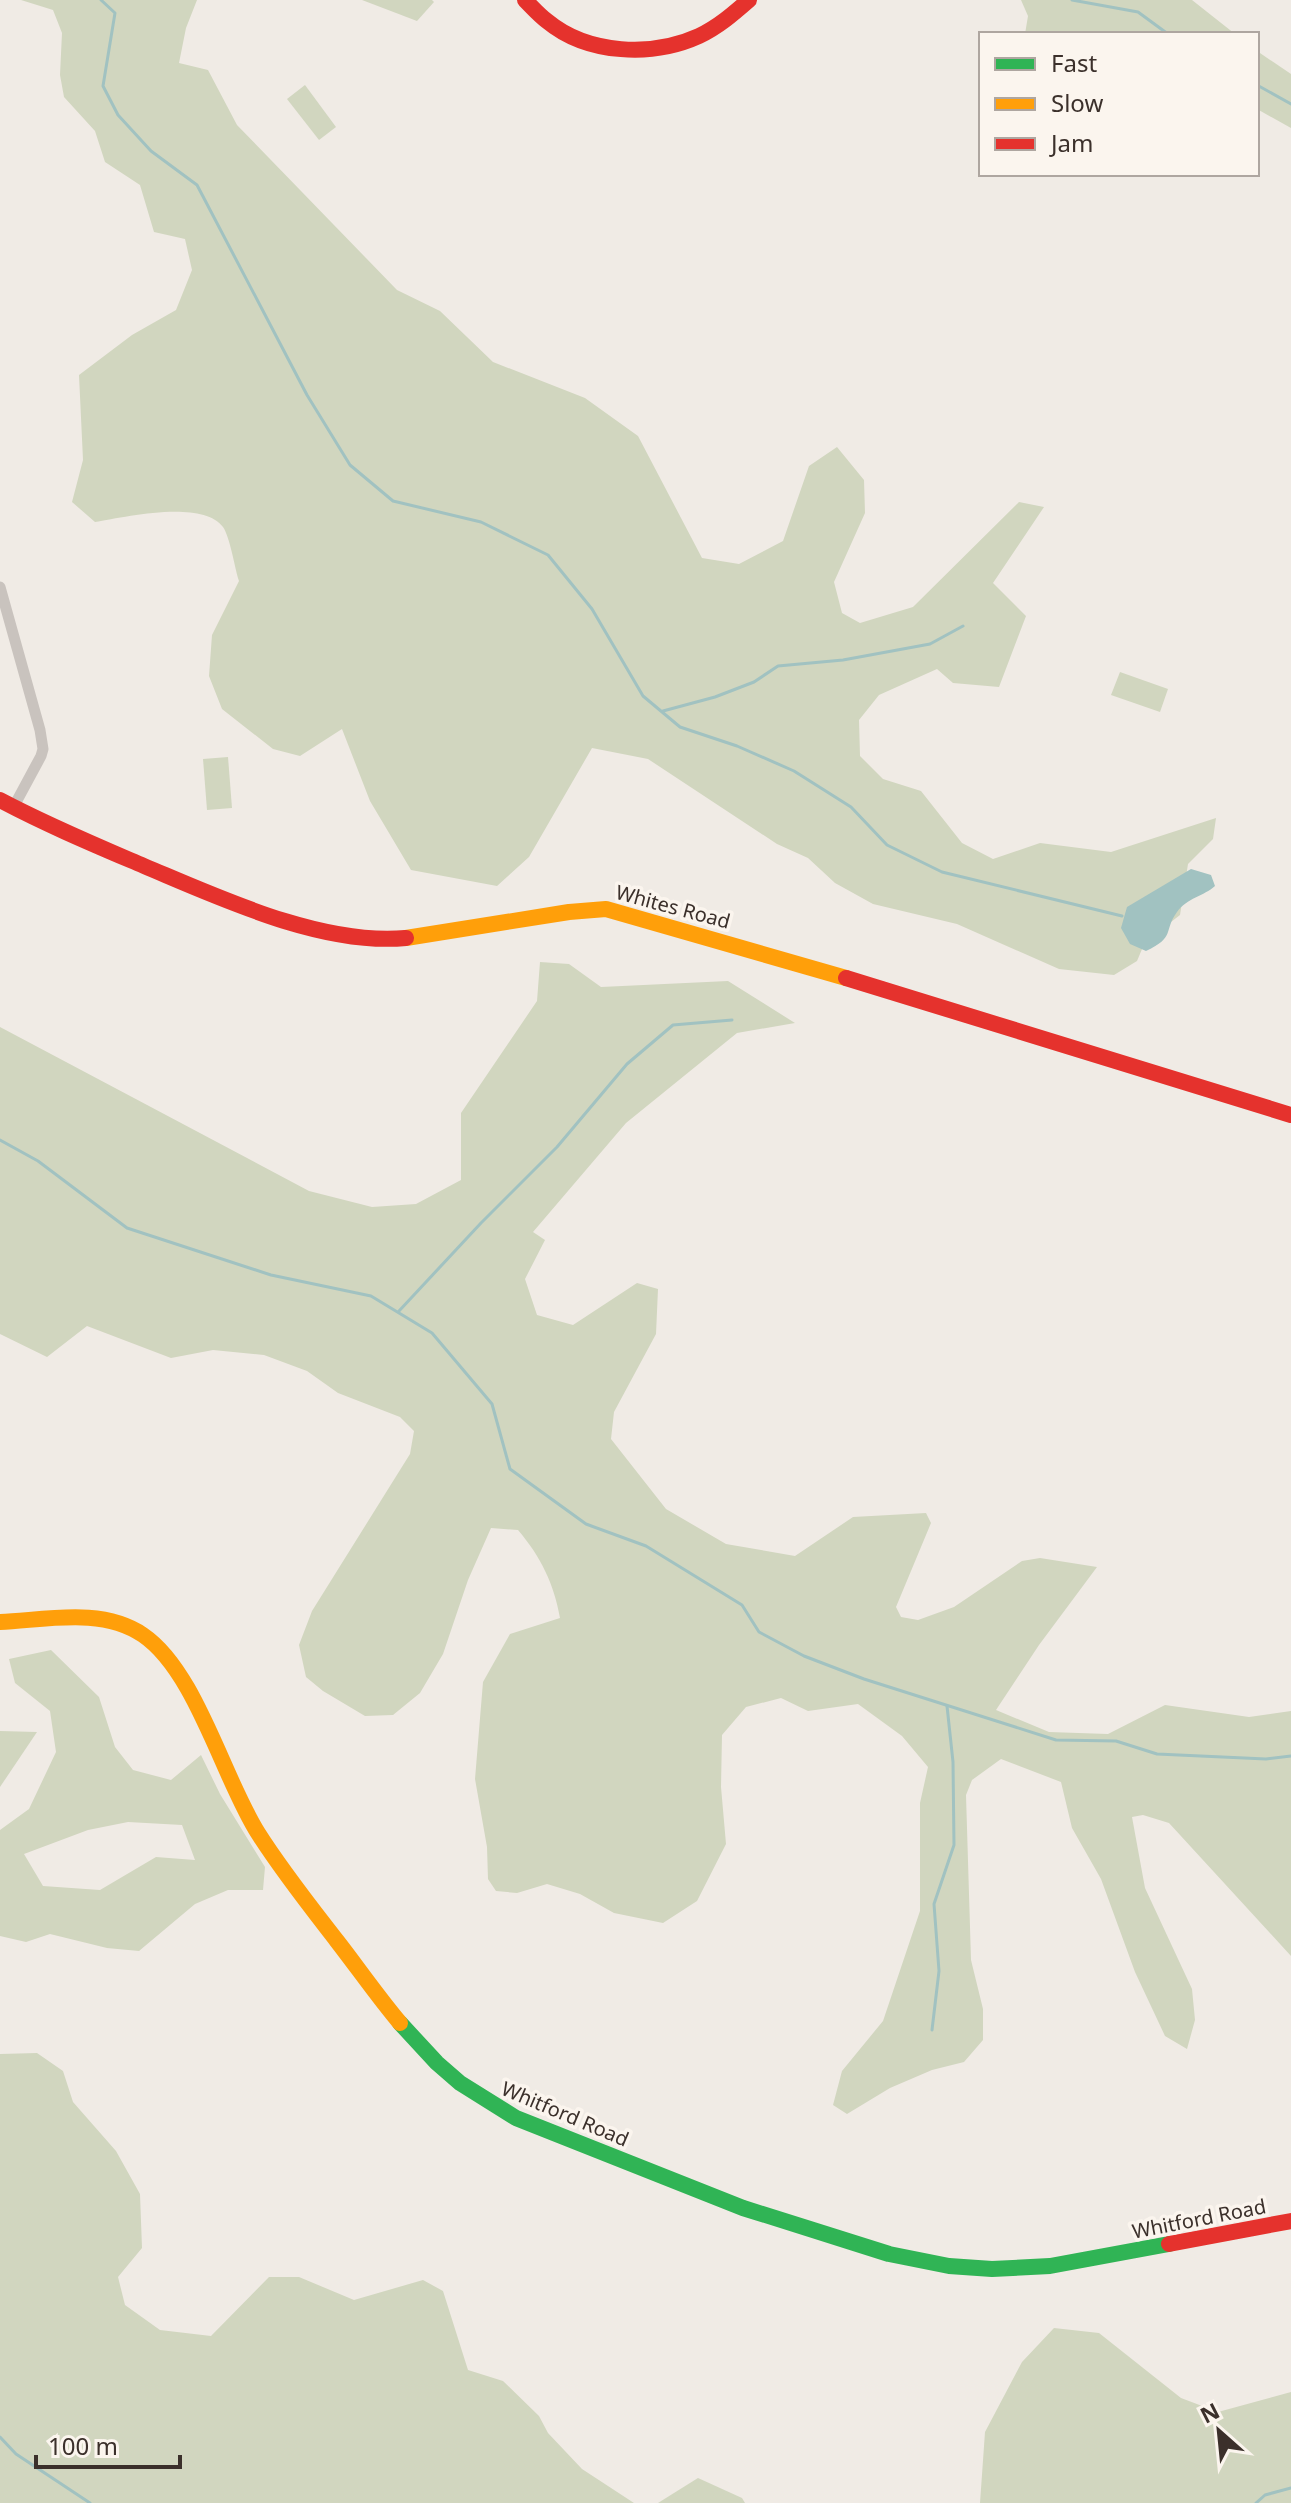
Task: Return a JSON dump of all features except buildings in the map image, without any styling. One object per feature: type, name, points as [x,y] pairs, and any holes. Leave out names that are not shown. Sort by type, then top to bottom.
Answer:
[{"type":"street","points":[[525,0],[545,20],[581,39],[599,45],[642,50],[685,44],[727,21],[749,0]]},
{"type":"street","points":[[0,587],[43,749],[7,804]]},
{"type":"street","name":"Whites Road","points":[[7,804],[39,821],[196,888],[255,911],[324,931],[356,938],[402,939],[585,909],[606,909],[775,956],[1291,1115]]},
{"type":"street","name":"Whitford Road","points":[[0,1622],[71,1618],[100,1620],[131,1628],[153,1643],[176,1671],[261,1837],[331,1933],[434,2062],[483,2101],[516,2118],[743,2208],[889,2254],[949,2266],[992,2269],[1050,2266],[1291,2221]]},
{"type":"green space","points":[[21,0],[197,0],[186,28],[179,63],[208,70],[237,125],[397,290],[440,311],[493,362],[585,398],[638,436],[702,558],[739,564],[783,541],[809,466],[837,447],[864,480],[865,513],[834,582],[842,613],[860,623],[913,607],[1019,502],[1044,507],[993,583],[1026,616],[999,687],[953,683],[937,669],[879,695],[859,720],[860,756],[883,779],[921,791],[962,843],[993,859],[1040,843],[1111,852],[1216,818],[1213,839],[1188,864],[1180,915],[1145,942],[1137,961],[1114,975],[1059,969],[957,924],[873,904],[835,883],[808,858],[777,844],[648,759],[592,748],[529,857],[497,886],[411,870],[370,801],[342,729],[300,756],[273,749],[222,709],[209,676],[212,635],[239,581],[223,527],[213,519],[181,512],[143,514],[95,522],[72,502],[83,460],[79,375],[132,335],[176,310],[192,270],[185,239],[154,232],[140,185],[105,162],[95,131],[64,97],[60,75],[62,33],[53,10]]},
{"type":"green space","points":[[362,0],[432,0],[434,2],[417,21]]},
{"type":"green space","points":[[1021,0],[1192,0],[1232,32],[1025,32],[1028,16]]},
{"type":"green space","points":[[1259,52],[1291,74],[1291,128],[1259,110]]},
{"type":"green space","points":[[305,85],[336,127],[319,140],[287,99]]},
{"type":"green space","points":[[1120,672],[1168,689],[1160,712],[1111,695]]},
{"type":"green space","points":[[228,757],[232,808],[207,810],[203,759]]},
{"type":"green space","points":[[540,962],[569,964],[601,987],[728,981],[795,1023],[737,1033],[626,1123],[533,1232],[545,1240],[525,1279],[537,1315],[573,1325],[637,1283],[658,1289],[656,1334],[614,1412],[611,1439],[666,1509],[726,1544],[795,1556],[853,1517],[926,1513],[931,1523],[896,1607],[901,1617],[918,1620],[954,1607],[1022,1561],[1040,1558],[1097,1567],[996,1710],[1049,1732],[1108,1734],[1165,1705],[1249,1717],[1291,1711],[1291,1956],[1169,1823],[1143,1815],[1132,1817],[1145,1888],[1192,1989],[1195,2020],[1187,2049],[1165,2036],[1135,1972],[1101,1879],[1072,1828],[1061,1782],[1001,1759],[972,1780],[966,1795],[971,1960],[983,2009],[983,2040],[964,2062],[932,2070],[890,2088],[847,2114],[833,2105],[842,2071],[883,2021],[920,1911],[920,1803],[928,1767],[902,1736],[858,1704],[808,1711],[781,1698],[746,1707],[722,1735],[721,1787],[726,1844],[697,1901],[663,1923],[614,1913],[580,1894],[547,1884],[517,1893],[496,1891],[488,1879],[487,1847],[475,1779],[483,1682],[510,1634],[560,1618],[545,1571],[518,1530],[491,1528],[468,1580],[443,1654],[420,1693],[393,1715],[365,1716],[306,1677],[299,1645],[312,1611],[410,1454],[414,1431],[400,1417],[338,1393],[307,1371],[264,1355],[213,1350],[171,1358],[87,1326],[47,1357],[0,1334],[0,1027],[309,1191],[372,1207],[416,1204],[461,1180],[461,1113],[537,1001]]},
{"type":"green space","points":[[51,1650],[99,1697],[115,1747],[133,1770],[171,1780],[201,1755],[220,1794],[265,1867],[263,1890],[228,1890],[195,1904],[139,1951],[107,1948],[50,1934],[26,1942],[0,1936],[0,1830],[29,1809],[56,1752],[50,1711],[15,1683],[9,1659]],"holes":[[[128,1822],[182,1825],[195,1860],[156,1857],[100,1890],[43,1886],[24,1854],[88,1830]]]},
{"type":"green space","points":[[0,1731],[37,1732],[0,1787]]},
{"type":"green space","points":[[37,2053],[63,2071],[73,2102],[116,2151],[140,2194],[142,2248],[118,2277],[125,2305],[160,2330],[211,2336],[269,2277],[299,2277],[354,2300],[423,2280],[443,2291],[468,2370],[503,2381],[539,2416],[548,2433],[582,2469],[634,2503],[0,2503],[0,2054]]},
{"type":"green space","points":[[1054,2328],[1099,2333],[1181,2398],[1218,2412],[1291,2392],[1291,2503],[980,2503],[985,2432],[1022,2362]]},
{"type":"green space","points":[[698,2478],[742,2498],[745,2503],[658,2503]]},
{"type":"water","points":[[1191,869],[1211,875],[1215,886],[1181,907],[1162,942],[1146,951],[1130,944],[1121,928],[1127,907]]},
{"type":"waterway","points":[[101,0],[115,13],[103,86],[118,115],[151,151],[197,185],[307,395],[350,465],[393,501],[481,522],[548,555],[592,609],[643,696],[680,727],[737,746],[794,771],[851,807],[887,845],[942,872],[1122,916]]},
{"type":"waterway","points":[[1072,0],[1138,12],[1165,32]]},
{"type":"waterway","points":[[1259,86],[1291,104]]},
{"type":"waterway","points":[[663,711],[715,697],[754,682],[778,666],[843,660],[930,644],[963,626]]},
{"type":"waterway","points":[[399,1311],[557,1147],[627,1064],[673,1025],[732,1020]]},
{"type":"waterway","points":[[0,1140],[38,1161],[127,1228],[271,1275],[371,1296],[432,1333],[492,1404],[510,1469],[586,1524],[646,1546],[742,1605],[759,1632],[804,1656],[864,1679],[1056,1740],[1116,1741],[1157,1754],[1266,1759],[1291,1756]]},
{"type":"waterway","points":[[932,2030],[939,1971],[934,1904],[954,1845],[953,1762],[947,1706]]},
{"type":"waterway","points":[[0,2437],[16,2454],[90,2503]]},
{"type":"waterway","points":[[1256,2503],[1265,2495],[1291,2488]]},
{"type":"traffic: fast","points":[[400,2023],[460,2083],[516,2118],[743,2208],[889,2254],[949,2266],[992,2269],[1050,2266],[1169,2244]]},
{"type":"traffic: slow","points":[[406,938],[606,909],[846,978]]},
{"type":"traffic: slow","points":[[0,1622],[73,1617],[110,1621],[143,1635],[162,1652],[193,1699],[258,1833],[296,1888],[400,2023]]},
{"type":"traffic: jam","points":[[525,0],[563,32],[582,41],[621,49],[681,43],[719,24],[749,0]]},
{"type":"traffic: jam","points":[[0,800],[107,850],[272,917],[340,935],[374,939],[406,938]]},
{"type":"traffic: jam","points":[[846,978],[1291,1115]]},
{"type":"traffic: jam","points":[[1169,2244],[1291,2221]]}]
